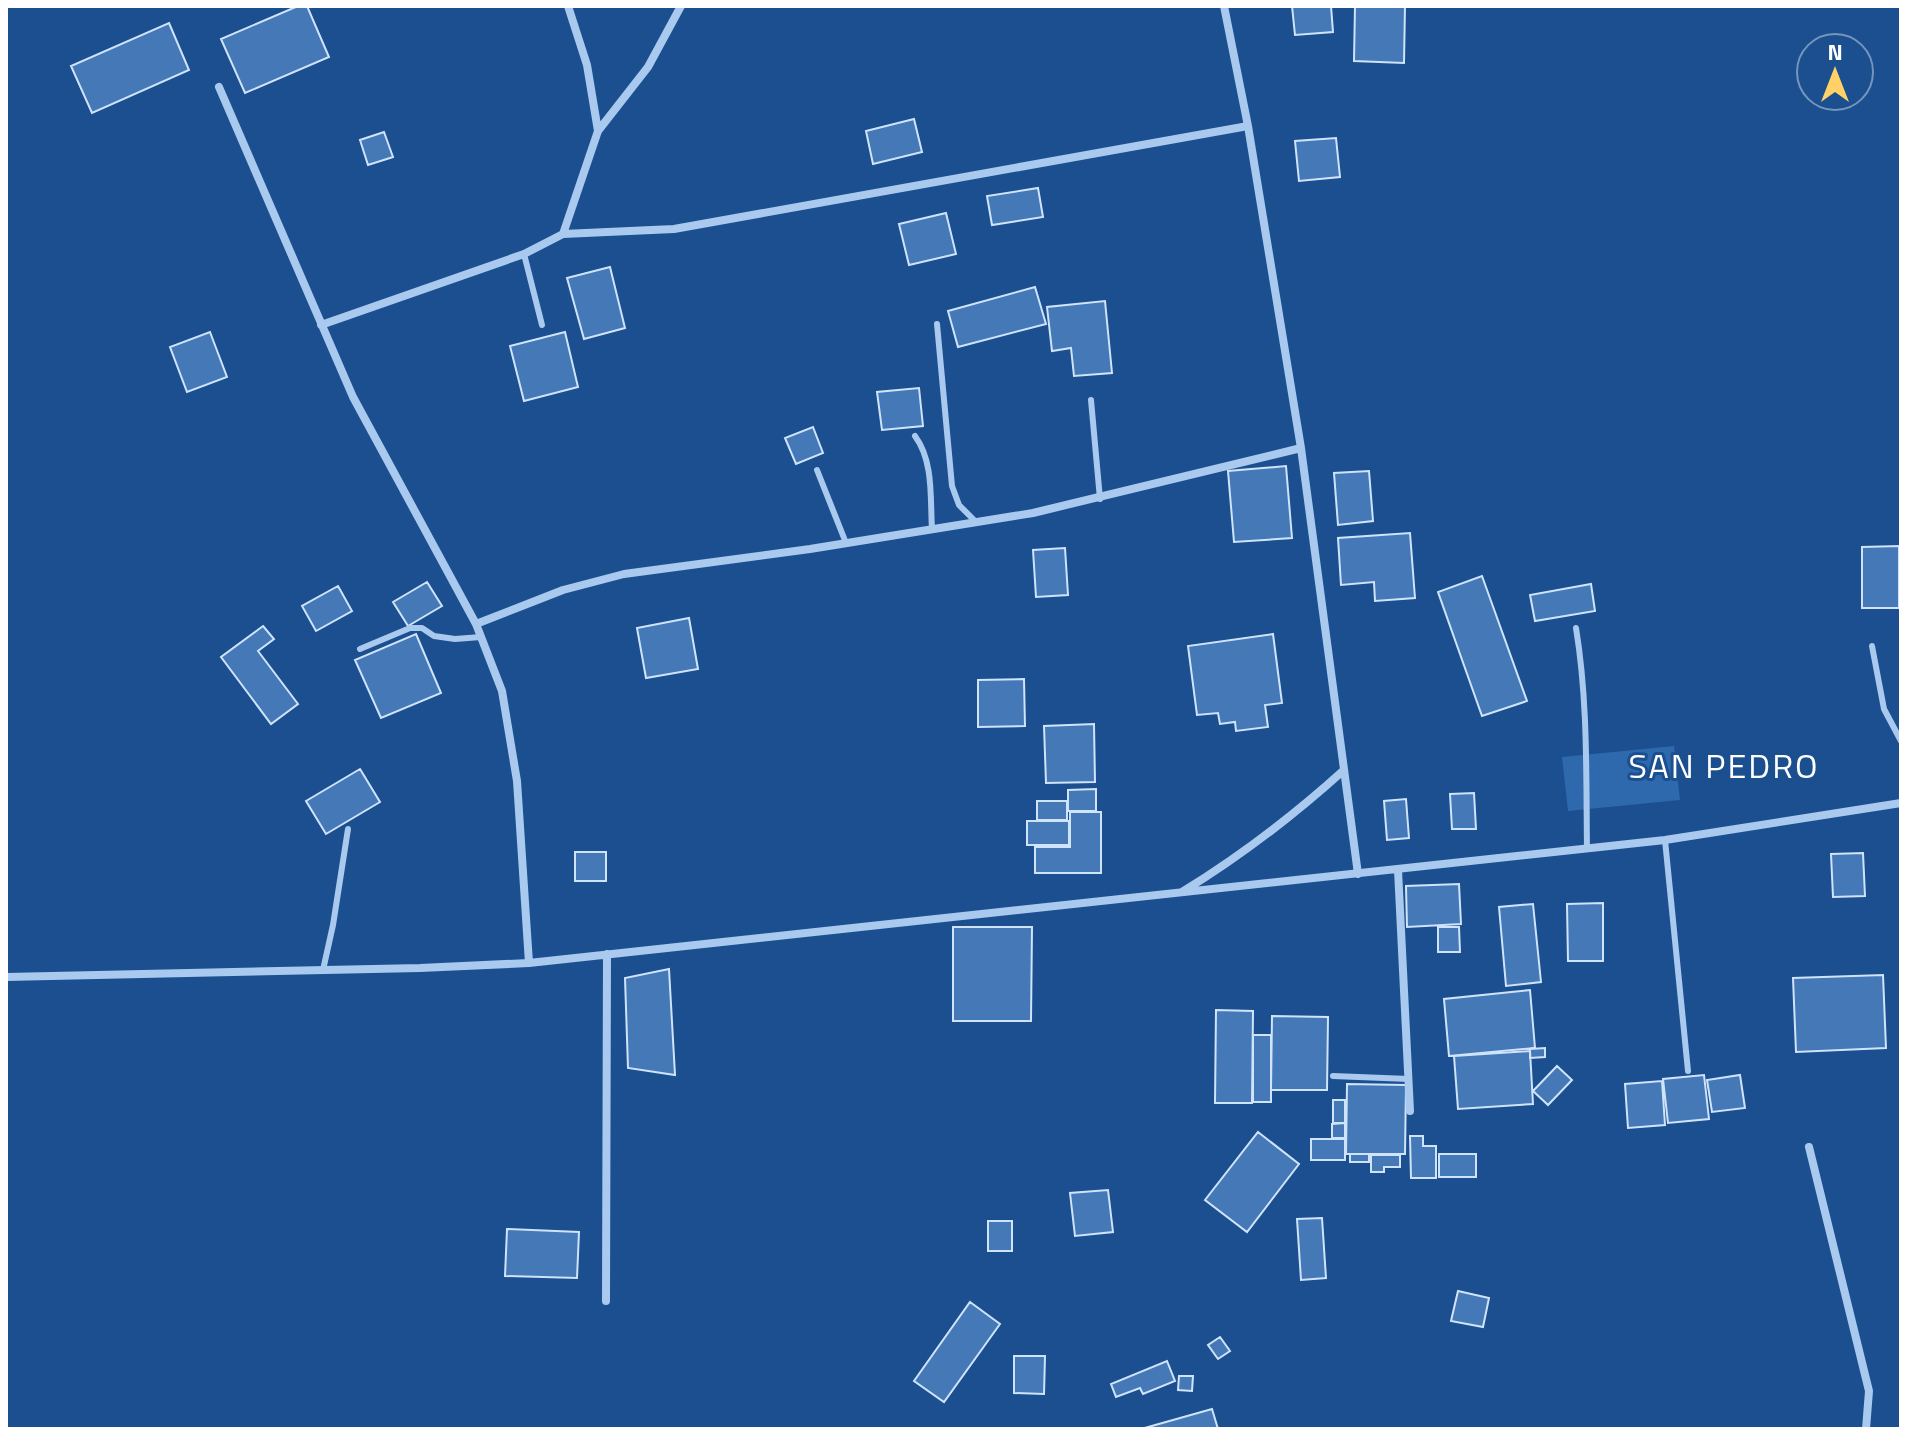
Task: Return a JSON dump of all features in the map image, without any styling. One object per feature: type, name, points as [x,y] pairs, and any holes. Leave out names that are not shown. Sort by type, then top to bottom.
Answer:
[{"type":"street","points":[[568,6],[587,65],[598,131]]},
{"type":"street","points":[[563,234],[598,131],[648,67],[681,6]]},
{"type":"street","points":[[1224,6],[1248,126],[1301,448],[1358,874]]},
{"type":"street","points":[[219,87],[353,397],[476,624],[502,691],[517,781],[529,963]]},
{"type":"street","points":[[321,325],[524,254],[563,234],[674,229],[1248,126]]},
{"type":"street","points":[[476,624],[563,590],[624,574],[846,543],[1100,499],[1301,448]]},
{"type":"street","points":[[1179,893],[1232,862],[1292,817],[1344,770]]},
{"type":"street","points":[[6,977],[529,963],[1665,840],[1901,803]]},
{"type":"street","points":[[1398,870],[1410,1111]]},
{"type":"street","points":[[606,1301],[607,954]]},
{"type":"street","points":[[1809,1147],[1869,1391],[1866,1429]]},
{"type":"lane","points":[[524,254],[542,325]]},
{"type":"lane","points":[[937,324],[952,486],[959,505],[976,522]]},
{"type":"lane","points":[[1091,400],[1100,499]]},
{"type":"lane","points":[[915,436],[923,447],[928,468],[932,529]]},
{"type":"lane","points":[[817,470],[846,543]]},
{"type":"lane","points":[[360,649],[410,628],[422,628],[434,636],[455,639],[481,637]]},
{"type":"lane","points":[[1576,628],[1582,664],[1586,731],[1587,849]]},
{"type":"lane","points":[[1872,646],[1884,709],[1901,741]]},
{"type":"lane","points":[[323,970],[348,829]]},
{"type":"lane","points":[[1665,840],[1688,1071]]},
{"type":"lane","points":[[1333,1076],[1409,1079]]},
{"type":"shaded area","points":[[1674,746],[1680,800],[1568,811],[1562,757]]},
{"type":"building","points":[[298,6],[307,6],[329,57],[245,93],[221,39]]},
{"type":"building","points":[[1292,6],[1331,6],[1333,32],[1295,35]]},
{"type":"building","points":[[1355,6],[1405,6],[1404,63],[1354,61]]},
{"type":"building","points":[[169,23],[189,70],[92,113],[71,66]]},
{"type":"building","points":[[914,119],[922,152],[873,164],[866,131]]},
{"type":"building","points":[[384,132],[393,157],[368,165],[360,140]]},
{"type":"building","points":[[1336,138],[1340,177],[1299,181],[1295,141]]},
{"type":"building","points":[[1038,188],[1043,217],[992,225],[987,196]]},
{"type":"building","points":[[946,213],[956,254],[909,265],[899,224]]},
{"type":"building","points":[[610,267],[625,328],[584,339],[567,278]]},
{"type":"building","points":[[1035,287],[1046,324],[958,347],[948,311]]},
{"type":"building","points":[[1105,301],[1112,373],[1074,376],[1071,348],[1052,351],[1047,307]]},
{"type":"building","points":[[210,332],[227,377],[187,392],[170,347]]},
{"type":"building","points":[[565,332],[578,387],[524,401],[510,346]]},
{"type":"building","points":[[919,388],[923,426],[882,430],[877,392]]},
{"type":"building","points":[[813,427],[823,453],[796,464],[785,438]]},
{"type":"building","points":[[1286,466],[1292,538],[1234,542],[1228,471]]},
{"type":"building","points":[[1369,471],[1373,521],[1338,525],[1334,473]]},
{"type":"building","points":[[1410,533],[1415,598],[1375,601],[1374,582],[1341,585],[1338,538]]},
{"type":"building","points":[[1899,546],[1899,608],[1862,608],[1862,547]]},
{"type":"building","points":[[1065,548],[1068,595],[1036,597],[1033,550]]},
{"type":"building","points":[[1482,576],[1527,701],[1482,716],[1438,592]]},
{"type":"building","points":[[427,582],[442,606],[408,626],[393,602]]},
{"type":"building","points":[[1591,584],[1595,611],[1535,621],[1530,595]]},
{"type":"building","points":[[338,586],[352,611],[316,631],[302,606]]},
{"type":"building","points":[[689,618],[698,669],[646,678],[637,628]]},
{"type":"building","points":[[263,626],[274,639],[258,651],[298,704],[271,724],[221,657]]},
{"type":"building","points":[[416,634],[441,693],[381,718],[355,660]]},
{"type":"building","points":[[1273,634],[1282,703],[1265,705],[1268,727],[1236,731],[1235,722],[1220,724],[1218,713],[1197,715],[1188,646]]},
{"type":"building","points":[[1024,679],[1025,726],[978,727],[978,680]]},
{"type":"building","points":[[1094,724],[1095,782],[1046,783],[1044,726]]},
{"type":"building","points":[[360,769],[380,802],[326,834],[306,801]]},
{"type":"building","points":[[1096,789],[1096,811],[1068,811],[1068,790]]},
{"type":"building","points":[[1474,793],[1476,829],[1452,829],[1450,794]]},
{"type":"building","points":[[1406,799],[1409,838],[1387,840],[1384,801]]},
{"type":"building","points":[[1037,801],[1067,801],[1067,820],[1037,820]]},
{"type":"building","points":[[1070,812],[1101,812],[1101,873],[1035,873],[1035,847],[1070,847]]},
{"type":"building","points":[[1027,821],[1069,821],[1069,845],[1027,845]]},
{"type":"building","points":[[575,852],[606,852],[606,881],[575,881]]},
{"type":"building","points":[[1863,853],[1865,896],[1833,897],[1831,854]]},
{"type":"building","points":[[1459,884],[1461,924],[1407,927],[1406,886]]},
{"type":"building","points":[[1603,903],[1603,961],[1568,961],[1567,904]]},
{"type":"building","points":[[1533,904],[1541,982],[1506,986],[1499,907]]},
{"type":"building","points":[[953,927],[1032,927],[1031,1021],[953,1021]]},
{"type":"building","points":[[1438,927],[1459,927],[1460,952],[1438,952]]},
{"type":"building","points":[[669,969],[675,1075],[628,1068],[625,978]]},
{"type":"building","points":[[1883,975],[1886,1048],[1796,1052],[1793,978]]},
{"type":"building","points":[[1530,990],[1535,1048],[1449,1056],[1444,999]]},
{"type":"building","points":[[1216,1010],[1253,1011],[1252,1103],[1215,1103]]},
{"type":"building","points":[[1272,1016],[1328,1017],[1327,1090],[1271,1090]]},
{"type":"building","points":[[1253,1035],[1271,1035],[1271,1102],[1253,1102]]},
{"type":"building","points":[[1545,1048],[1545,1057],[1530,1058],[1530,1049]]},
{"type":"building","points":[[1530,1051],[1533,1104],[1458,1109],[1454,1056]]},
{"type":"building","points":[[1557,1066],[1572,1080],[1548,1105],[1533,1091]]},
{"type":"building","points":[[1704,1075],[1709,1119],[1668,1123],[1663,1079]]},
{"type":"building","points":[[1740,1075],[1745,1108],[1712,1112],[1707,1080]]},
{"type":"building","points":[[1662,1081],[1665,1125],[1628,1128],[1625,1084]]},
{"type":"building","points":[[1347,1084],[1406,1085],[1405,1154],[1346,1154]]},
{"type":"building","points":[[1333,1100],[1345,1100],[1345,1123],[1333,1123]]},
{"type":"building","points":[[1345,1123],[1345,1138],[1332,1138],[1332,1124]]},
{"type":"building","points":[[1258,1132],[1299,1164],[1247,1232],[1205,1200]]},
{"type":"building","points":[[1410,1136],[1423,1136],[1423,1146],[1436,1146],[1436,1178],[1411,1178]]},
{"type":"building","points":[[1311,1139],[1345,1139],[1345,1160],[1311,1160]]},
{"type":"building","points":[[1350,1154],[1369,1154],[1369,1162],[1350,1162]]},
{"type":"building","points":[[1439,1154],[1476,1154],[1476,1177],[1439,1177]]},
{"type":"building","points":[[1371,1155],[1400,1155],[1400,1167],[1384,1167],[1384,1172],[1371,1172]]},
{"type":"building","points":[[1108,1190],[1113,1232],[1075,1236],[1070,1193]]},
{"type":"building","points":[[1322,1218],[1326,1278],[1301,1280],[1297,1219]]},
{"type":"building","points":[[988,1221],[1012,1221],[1012,1251],[988,1251]]},
{"type":"building","points":[[507,1229],[579,1232],[577,1278],[505,1276]]},
{"type":"building","points":[[1458,1291],[1489,1298],[1483,1327],[1451,1321]]},
{"type":"building","points":[[970,1302],[1000,1324],[944,1402],[914,1381]]},
{"type":"building","points":[[1220,1337],[1230,1351],[1218,1359],[1208,1345]]},
{"type":"building","points":[[1014,1356],[1045,1356],[1044,1394],[1014,1393]]},
{"type":"building","points":[[1167,1361],[1175,1381],[1143,1394],[1140,1388],[1116,1397],[1111,1384]]},
{"type":"building","points":[[1179,1376],[1193,1376],[1192,1391],[1178,1390]]},
{"type":"building","points":[[1212,1409],[1218,1429],[1141,1429]]},
{"type":"district","name":"SAN PEDRO","points":[[1724,765]]}]
